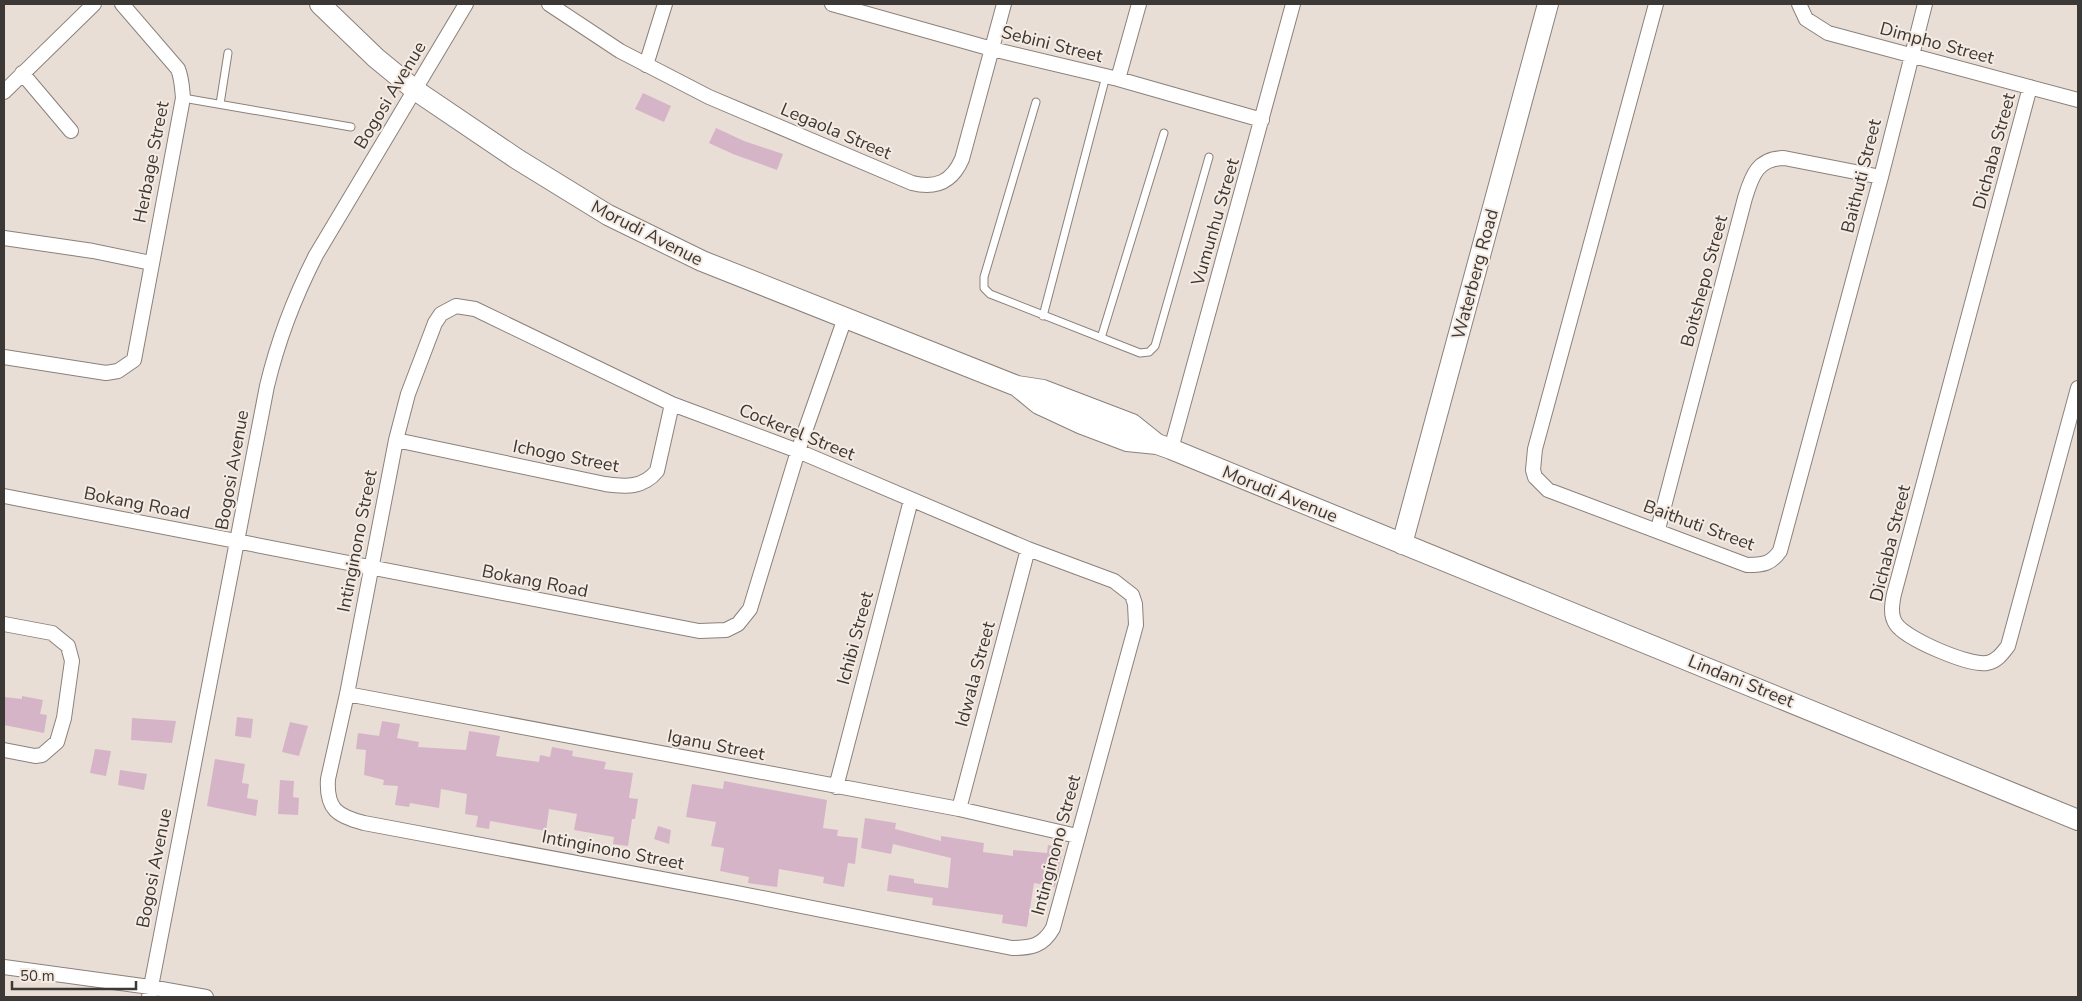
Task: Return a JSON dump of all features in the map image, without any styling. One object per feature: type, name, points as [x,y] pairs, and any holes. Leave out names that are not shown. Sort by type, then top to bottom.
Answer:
[{"type":"street","points":[[4,92],[94,4]]},
{"type":"street","name":"Herbage Street","points":[[4,357],[106,373],[118,371],[130,365],[138,348],[150,263],[183,98],[182,78],[178,69],[122,4]]},
{"type":"street","name":"Morudi Avenue","points":[[320,4],[376,58],[415,90],[517,159],[608,216],[702,261],[1017,386],[1039,404],[1082,424],[1127,441],[1164,447],[1402,544]]},
{"type":"street","name":"Bogosi Avenue","points":[[150,992],[238,542],[266,386],[285,322],[316,255],[466,4]]},
{"type":"street","name":"Legaola Street","points":[[549,4],[592,34],[646,65],[735,108],[912,183],[931,186],[943,183],[957,170],[1004,4]]},
{"type":"street","points":[[646,65],[665,4]]},
{"type":"street","name":"Sebini Street","points":[[832,4],[992,49],[1112,78],[1262,120]]},
{"type":"street","points":[[1112,78],[1138,4]]},
{"type":"street","name":"Vumunhu Street","points":[[1164,447],[1262,120],[1293,4]]},
{"type":"street","name":"Waterberg Road","points":[[1402,544],[1548,4]]},
{"type":"street","name":"Baithuti Street","points":[[1656,4],[1535,449],[1533,470],[1540,484],[1548,490],[1658,529],[1747,565],[1767,564],[1774,560],[1780,551],[1881,177],[1910,56],[1925,4]]},
{"type":"street","name":"Dimpho Street","points":[[1799,4],[1806,19],[1820,29],[1910,56],[2078,100]]},
{"type":"street","points":[[22,73],[71,130]]},
{"type":"street","name":"Dichaba Street","points":[[2030,87],[1894,594],[1892,615],[1895,623],[1911,637],[1976,663],[1996,660],[2008,646],[2078,388]]},
{"type":"street","name":"Boitshepo Street","points":[[1658,529],[1745,198],[1757,168],[1774,158],[1784,158],[1881,177]]},
{"type":"street","points":[[4,238],[93,251],[150,263]]},
{"type":"street","name":"Cockerel Street","points":[[448,308],[456,306],[475,308],[672,404],[798,451],[1028,549],[1114,581],[1132,595]]},
{"type":"street","name":"Intinginono Street","points":[[448,308],[435,323],[408,394],[396,440],[327,791],[334,809],[341,815],[364,823],[732,892],[1012,948],[1024,948],[1042,943],[1053,928],[1136,625],[1135,604],[1132,595]]},
{"type":"street","name":"Bokang Road","points":[[4,496],[699,631],[726,630],[738,624],[750,609],[798,451],[845,318]]},
{"type":"street","name":"Ichogo Street","points":[[396,440],[605,484],[633,486],[651,478],[657,471],[672,404]]},
{"type":"street","name":"Ichibi Street","points":[[836,787],[911,500]]},
{"type":"street","name":"Lindani Street","points":[[1402,544],[2078,820]]},
{"type":"street","name":"Idwala Street","points":[[959,809],[1028,549]]},
{"type":"street","points":[[4,624],[52,632],[68,646],[72,661],[64,718],[57,742],[42,755],[35,756],[4,750]]},
{"type":"street","name":"Iganu Street","points":[[347,694],[959,809],[1077,836]]},
{"type":"street","points":[[4,967],[150,992],[206,997]]},
{"type":"lane","points":[[220,104],[228,54]]},
{"type":"lane","points":[[1043,316],[1112,78]]},
{"type":"lane","points":[[183,98],[351,127]]},
{"type":"lane","points":[[1036,102],[984,276],[984,288],[990,294],[1140,353],[1149,352],[1155,346],[1209,157]]},
{"type":"lane","points":[[1101,338],[1164,133]]},
{"type":"building","points":[[643,93],[671,106],[664,122],[635,109]]},
{"type":"building","points":[[716,128],[744,141],[783,154],[777,170],[709,143]]},
{"type":"building","points":[[22,696],[43,700],[40,714],[47,715],[44,733],[4,725],[4,697],[22,699]]},
{"type":"building","points":[[237,717],[253,719],[251,738],[235,736]]},
{"type":"building","points":[[132,718],[176,721],[172,743],[131,740]]},
{"type":"building","points":[[382,721],[400,724],[397,738],[419,742],[418,747],[466,750],[469,731],[500,736],[496,756],[539,762],[540,755],[550,757],[552,747],[573,751],[572,756],[606,762],[604,769],[633,773],[629,798],[638,799],[635,819],[632,819],[628,846],[613,844],[614,837],[574,830],[577,814],[549,809],[546,831],[490,821],[489,829],[476,827],[478,816],[465,814],[467,794],[441,789],[439,808],[410,803],[409,807],[395,805],[398,786],[383,785],[384,780],[364,775],[366,750],[356,749],[358,733],[379,736]]},
{"type":"building","points":[[290,722],[308,726],[299,756],[282,752]]},
{"type":"building","points":[[95,749],[111,751],[106,776],[90,773]]},
{"type":"building","points":[[215,759],[245,764],[242,783],[249,784],[247,798],[258,800],[256,816],[207,806]]},
{"type":"building","points":[[120,770],[147,774],[144,790],[118,785]]},
{"type":"building","points":[[280,780],[294,781],[293,797],[299,798],[298,815],[278,814]]},
{"type":"building","points":[[724,781],[827,800],[823,828],[838,830],[837,836],[858,838],[855,864],[848,863],[844,887],[823,883],[824,877],[779,869],[777,887],[748,883],[749,877],[720,871],[724,848],[711,846],[716,822],[686,817],[692,784],[723,789]]},
{"type":"building","points":[[865,818],[896,823],[895,829],[941,841],[941,836],[984,843],[983,852],[1013,856],[1013,850],[1047,853],[1048,845],[1063,848],[1055,887],[1034,883],[1027,927],[1002,923],[1003,915],[932,905],[933,898],[887,891],[889,875],[914,879],[914,883],[948,888],[951,858],[893,844],[891,854],[861,848]]},
{"type":"building","points":[[658,826],[671,830],[669,844],[654,839]]}]
